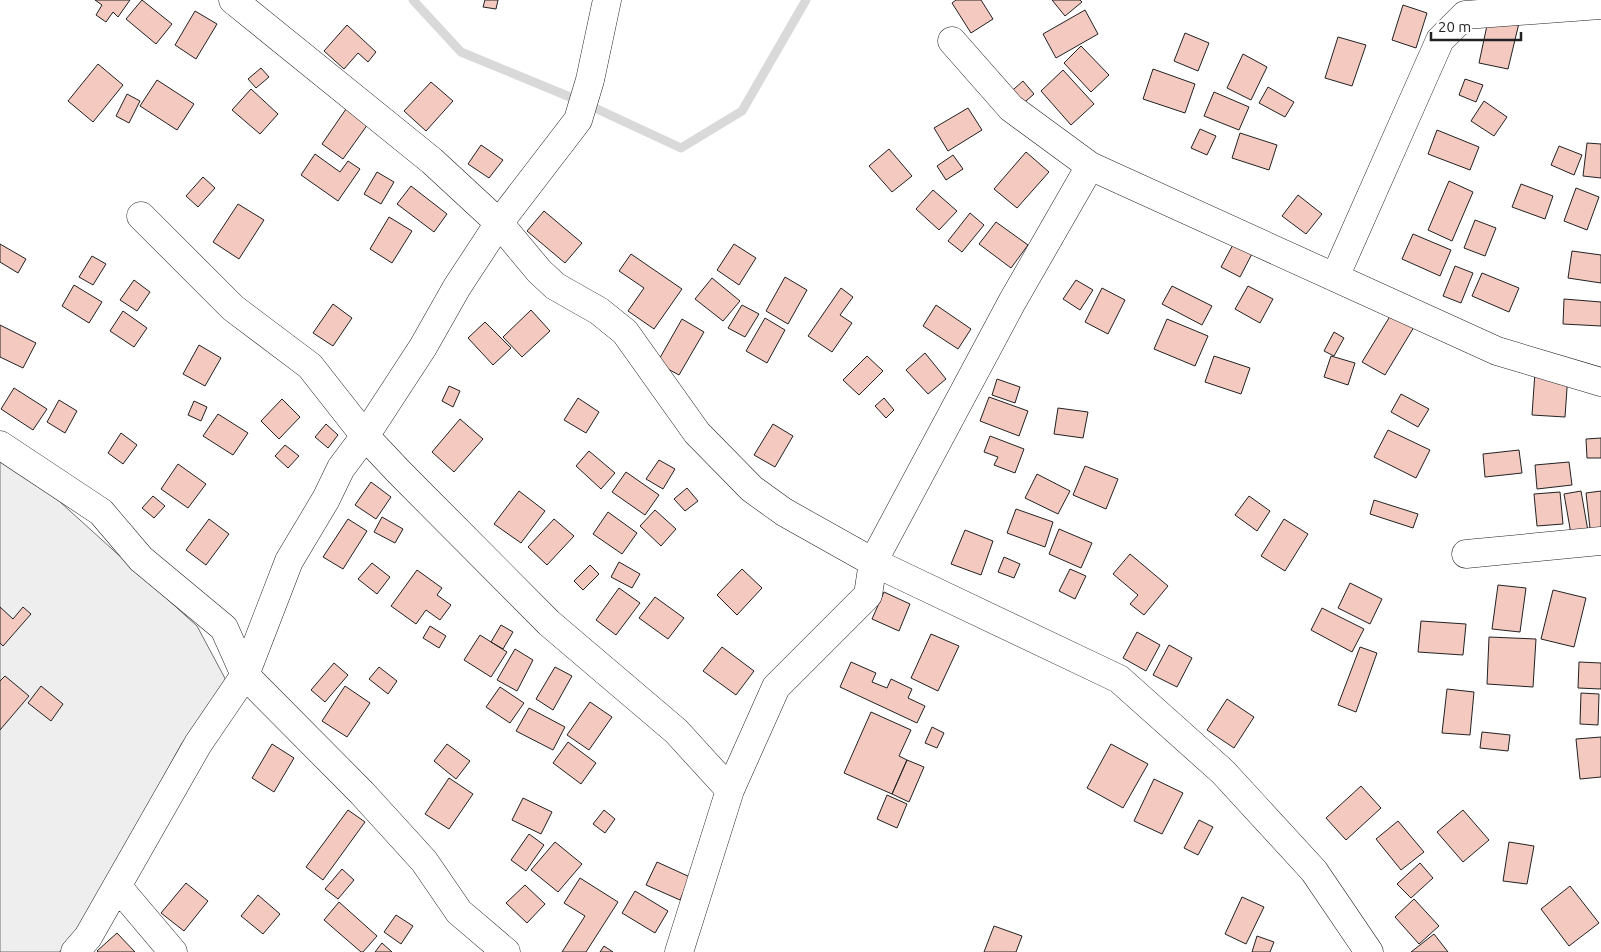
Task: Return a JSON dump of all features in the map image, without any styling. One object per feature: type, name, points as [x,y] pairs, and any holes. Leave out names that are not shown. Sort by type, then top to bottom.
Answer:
[{"type":"street","points":[[233,0],[432,161],[499,224],[555,286],[599,311],[625,332],[697,433],[752,489],[784,512],[873,562],[1119,680],[1224,772],[1314,871],[1369,952]]},
{"type":"street","points":[[75,952],[88,938],[198,744],[244,675],[290,561],[326,499],[341,468],[365,436],[427,340],[457,287],[499,224],[578,120],[590,80],[607,0]]},
{"type":"street","points":[[1335,277],[1440,40],[1451,28],[1465,15],[1601,5]]},
{"type":"street","points":[[952,41],[1011,108],[1090,166],[1497,351],[1601,382]]},
{"type":"street","points":[[679,952],[730,790],[776,687],[868,595],[873,562],[1012,302],[1090,166]]},
{"type":"street","points":[[141,216],[233,308],[310,366],[365,436],[399,472],[549,623],[676,731],[730,790]]},
{"type":"street","points":[[0,445],[101,512],[141,559],[224,628],[244,675],[362,793],[424,861],[459,912],[506,952]]},
{"type":"street","points":[[1466,554],[1601,542]]},
{"type":"street","points":[[118,887],[173,952]]},
{"type":"shaded area","points":[[0,459],[59,501],[197,626],[228,684],[182,743],[75,938],[59,952],[0,952]]},
{"type":"building","points":[[95,0],[130,0],[118,17],[113,12],[106,22],[96,15],[102,5]]},
{"type":"building","points":[[142,0],[172,24],[156,44],[126,19]]},
{"type":"building","points":[[485,0],[498,0],[496,9],[483,7]]},
{"type":"building","points":[[956,0],[981,0],[993,19],[971,33],[952,3]]},
{"type":"building","points":[[1052,0],[1080,0],[1082,2],[1065,16]]},
{"type":"building","points":[[1403,5],[1427,13],[1416,48],[1392,40]]},
{"type":"building","points":[[1085,10],[1098,34],[1056,58],[1043,34]]},
{"type":"building","points":[[195,11],[217,24],[196,59],[175,45]]},
{"type":"building","points":[[1489,16],[1519,23],[1508,69],[1479,63]]},
{"type":"building","points":[[347,25],[376,52],[368,62],[358,53],[344,69],[324,51]]},
{"type":"building","points":[[1185,33],[1209,43],[1198,71],[1174,61]]},
{"type":"building","points":[[1338,37],[1366,45],[1352,86],[1325,78]]},
{"type":"building","points":[[1081,46],[1109,75],[1091,92],[1064,63]]},
{"type":"building","points":[[1243,54],[1267,67],[1251,100],[1227,88]]},
{"type":"building","points":[[98,64],[123,85],[93,122],[68,101]]},
{"type":"building","points":[[261,68],[269,77],[256,88],[248,79]]},
{"type":"building","points":[[1153,69],[1195,84],[1185,113],[1143,99]]},
{"type":"building","points":[[1063,70],[1094,104],[1071,125],[1041,91]]},
{"type":"building","points":[[1465,79],[1483,85],[1476,102],[1459,95]]},
{"type":"building","points":[[157,80],[194,104],[177,130],[140,106]]},
{"type":"building","points":[[1023,81],[1034,94],[1018,108],[1006,96]]},
{"type":"building","points":[[431,82],[453,101],[426,131],[404,111]]},
{"type":"building","points":[[1268,87],[1294,102],[1285,117],[1259,103]]},
{"type":"building","points":[[251,89],[278,114],[260,134],[232,110]]},
{"type":"building","points":[[1214,92],[1249,107],[1239,130],[1204,116]]},
{"type":"building","points":[[127,94],[140,101],[129,123],[116,116]]},
{"type":"building","points":[[1484,101],[1507,117],[1494,136],[1471,121]]},
{"type":"building","points":[[968,108],[982,130],[948,151],[934,128]]},
{"type":"building","points":[[346,109],[368,124],[343,159],[322,144]]},
{"type":"building","points":[[1200,129],[1216,136],[1207,155],[1191,148]]},
{"type":"building","points":[[1437,130],[1479,147],[1470,170],[1428,154]]},
{"type":"building","points":[[1240,133],[1277,145],[1269,170],[1232,158]]},
{"type":"building","points":[[1587,143],[1601,144],[1601,178],[1583,176]]},
{"type":"building","points":[[481,145],[503,160],[489,178],[468,164]]},
{"type":"building","points":[[1559,146],[1582,155],[1574,175],[1551,165]]},
{"type":"building","points":[[889,149],[912,176],[892,192],[869,166]]},
{"type":"building","points":[[1026,152],[1049,172],[1017,208],[994,189]]},
{"type":"building","points":[[315,154],[340,172],[348,161],[360,169],[338,201],[301,175]]},
{"type":"building","points":[[953,155],[963,169],[946,180],[937,166]]},
{"type":"building","points":[[377,172],[394,182],[381,204],[364,194]]},
{"type":"building","points":[[203,177],[215,188],[198,207],[186,196]]},
{"type":"building","points":[[1449,181],[1473,192],[1452,241],[1428,230]]},
{"type":"building","points":[[1521,184],[1553,196],[1545,219],[1512,207]]},
{"type":"building","points":[[411,186],[447,214],[434,232],[397,204]]},
{"type":"building","points":[[1576,188],[1599,197],[1587,230],[1564,221]]},
{"type":"building","points":[[933,190],[957,211],[939,230],[916,209]]},
{"type":"building","points":[[1298,195],[1322,214],[1306,234],[1282,216]]},
{"type":"building","points":[[238,204],[264,220],[239,259],[213,242]]},
{"type":"building","points":[[544,211],[582,243],[565,263],[527,231]]},
{"type":"building","points":[[970,213],[984,225],[962,252],[948,241]]},
{"type":"building","points":[[389,217],[412,231],[392,263],[370,249]]},
{"type":"building","points":[[1475,220],[1496,228],[1485,256],[1464,248]]},
{"type":"building","points":[[996,222],[1028,245],[1011,268],[979,244]]},
{"type":"building","points":[[1413,234],[1451,250],[1440,276],[1402,259]]},
{"type":"building","points":[[1235,241],[1254,250],[1240,277],[1221,267]]},
{"type":"building","points":[[0,244],[26,259],[18,273],[0,262]]},
{"type":"building","points":[[734,244],[756,258],[739,285],[717,270]]},
{"type":"building","points":[[1572,251],[1601,255],[1601,283],[1568,278]]},
{"type":"building","points":[[631,254],[682,289],[654,329],[628,311],[644,288],[619,271]]},
{"type":"building","points":[[92,256],[106,264],[93,285],[79,277]]},
{"type":"building","points":[[1455,266],[1473,273],[1461,303],[1443,296]]},
{"type":"building","points":[[1482,273],[1519,288],[1509,312],[1472,296]]},
{"type":"building","points":[[785,277],[807,290],[788,324],[766,311]]},
{"type":"building","points":[[712,278],[740,301],[723,321],[695,299]]},
{"type":"building","points":[[134,280],[150,292],[137,311],[120,300]]},
{"type":"building","points":[[1076,280],[1093,290],[1080,310],[1063,299]]},
{"type":"building","points":[[74,285],[102,302],[89,323],[62,306]]},
{"type":"building","points":[[1172,286],[1212,306],[1202,325],[1162,304]]},
{"type":"building","points":[[1248,286],[1273,299],[1260,323],[1235,309]]},
{"type":"building","points":[[841,288],[853,297],[840,315],[852,323],[832,352],[808,336]]},
{"type":"building","points":[[1102,288],[1125,300],[1108,334],[1085,322]]},
{"type":"building","points":[[1564,299],[1601,302],[1601,326],[1563,324]]},
{"type":"building","points":[[333,304],[352,318],[333,346],[313,333]]},
{"type":"building","points":[[742,305],[759,314],[745,337],[728,328]]},
{"type":"building","points":[[936,305],[971,329],[958,349],[923,326]]},
{"type":"building","points":[[531,310],[550,331],[522,357],[503,337]]},
{"type":"building","points":[[123,311],[147,328],[134,347],[110,331]]},
{"type":"building","points":[[1392,313],[1414,327],[1385,375],[1362,362]]},
{"type":"building","points":[[765,318],[785,330],[767,363],[746,351]]},
{"type":"building","points":[[682,319],[704,332],[679,375],[657,363]]},
{"type":"building","points":[[1167,319],[1208,336],[1195,366],[1154,349]]},
{"type":"building","points":[[485,322],[511,348],[493,365],[468,338]]},
{"type":"building","points":[[0,325],[36,343],[23,368],[0,357]]},
{"type":"building","points":[[1334,332],[1344,338],[1334,356],[1324,351]]},
{"type":"building","points":[[199,345],[221,358],[205,386],[183,374]]},
{"type":"building","points":[[925,353],[946,379],[928,394],[906,370]]},
{"type":"building","points":[[867,356],[883,371],[859,395],[843,380]]},
{"type":"building","points":[[1214,356],[1250,368],[1241,394],[1205,382]]},
{"type":"building","points":[[1331,356],[1355,363],[1348,385],[1324,377]]},
{"type":"building","points":[[1535,372],[1568,374],[1565,417],[1532,415]]},
{"type":"building","points":[[997,379],[1020,387],[1015,403],[992,395]]},
{"type":"building","points":[[449,386],[460,391],[453,407],[442,401]]},
{"type":"building","points":[[14,388],[47,409],[33,430],[1,409]]},
{"type":"building","points":[[1401,394],[1429,409],[1418,427],[1391,412]]},
{"type":"building","points":[[989,397],[1028,411],[1019,436],[980,421]]},
{"type":"building","points":[[578,398],[599,412],[586,433],[564,420]]},
{"type":"building","points":[[884,398],[894,410],[886,418],[875,406]]},
{"type":"building","points":[[282,399],[300,417],[279,439],[261,421]]},
{"type":"building","points":[[59,400],[77,411],[65,433],[47,422]]},
{"type":"building","points":[[194,401],[207,407],[201,421],[188,415]]},
{"type":"building","points":[[1058,408],[1088,412],[1083,438],[1054,434]]},
{"type":"building","points":[[218,414],[248,433],[233,455],[203,436]]},
{"type":"building","points":[[460,419],[483,439],[454,472],[432,452]]},
{"type":"building","points":[[326,424],[338,435],[328,448],[315,437]]},
{"type":"building","points":[[773,424],[793,436],[775,467],[754,455]]},
{"type":"building","points":[[1388,430],[1430,450],[1416,478],[1374,457]]},
{"type":"building","points":[[121,433],[137,445],[123,464],[108,453]]},
{"type":"building","points":[[990,436],[1024,449],[1015,473],[994,465],[998,457],[984,452]]},
{"type":"building","points":[[1601,438],[1601,458],[1587,458],[1586,439]]},
{"type":"building","points":[[285,445],[299,456],[288,468],[275,456]]},
{"type":"building","points":[[1519,450],[1522,473],[1485,477],[1483,454]]},
{"type":"building","points":[[589,451],[615,473],[601,489],[576,466]]},
{"type":"building","points":[[659,460],[675,469],[663,489],[646,479]]},
{"type":"building","points":[[1569,462],[1572,485],[1537,489],[1535,465]]},
{"type":"building","points":[[178,464],[206,484],[188,508],[161,489]]},
{"type":"building","points":[[1085,466],[1118,479],[1106,509],[1073,495]]},
{"type":"building","points":[[626,472],[659,495],[645,515],[612,492]]},
{"type":"building","points":[[1037,474],[1070,491],[1058,514],[1025,498]]},
{"type":"building","points":[[371,482],[391,497],[376,519],[355,505]]},
{"type":"building","points":[[687,488],[698,501],[685,511],[674,499]]},
{"type":"building","points":[[519,491],[545,511],[521,543],[494,524]]},
{"type":"building","points":[[1581,491],[1588,531],[1571,534],[1564,494]]},
{"type":"building","points":[[1601,491],[1601,535],[1591,537],[1586,493]]},
{"type":"building","points":[[1560,492],[1563,524],[1537,526],[1534,494]]},
{"type":"building","points":[[153,496],[165,506],[154,518],[142,508]]},
{"type":"building","points":[[1249,496],[1270,511],[1257,531],[1235,515]]},
{"type":"building","points":[[1374,500],[1418,514],[1413,528],[1370,514]]},
{"type":"building","points":[[1016,509],[1053,522],[1045,547],[1007,533]]},
{"type":"building","points":[[655,510],[676,529],[661,546],[640,526]]},
{"type":"building","points":[[608,512],[637,533],[622,554],[593,534]]},
{"type":"building","points":[[382,517],[403,529],[395,543],[374,532]]},
{"type":"building","points":[[209,519],[229,534],[206,565],[186,550]]},
{"type":"building","points":[[348,519],[367,531],[343,569],[323,557]]},
{"type":"building","points":[[554,519],[574,536],[547,565],[528,547]]},
{"type":"building","points":[[1284,519],[1308,534],[1285,571],[1261,556]]},
{"type":"building","points":[[1059,529],[1092,543],[1081,568],[1049,554]]},
{"type":"building","points":[[965,530],[993,541],[981,575],[951,564]]},
{"type":"building","points":[[1130,554],[1168,586],[1144,615],[1130,604],[1138,595],[1113,574]]},
{"type":"building","points":[[1004,557],[1020,564],[1014,578],[998,572]]},
{"type":"building","points":[[619,562],[640,574],[632,588],[611,577]]},
{"type":"building","points":[[372,563],[390,577],[377,594],[358,579]]},
{"type":"building","points":[[590,565],[599,574],[583,590],[574,581]]},
{"type":"building","points":[[742,569],[762,588],[737,615],[717,595]]},
{"type":"building","points":[[1070,569],[1086,576],[1075,599],[1059,591]]},
{"type":"building","points":[[417,570],[442,588],[437,595],[451,605],[440,620],[426,610],[416,624],[391,606]]},
{"type":"building","points":[[1350,583],[1382,599],[1370,624],[1338,608]]},
{"type":"building","points":[[1498,585],[1526,588],[1520,632],[1492,629]]},
{"type":"building","points":[[619,588],[640,603],[616,635],[596,620]]},
{"type":"building","points":[[1553,590],[1586,598],[1574,647],[1541,639]]},
{"type":"building","points":[[884,592],[910,604],[899,631],[872,619]]},
{"type":"building","points":[[655,597],[684,618],[668,639],[639,618]]},
{"type":"building","points":[[0,607],[13,619],[23,607],[31,614],[3,646],[0,643]]},
{"type":"building","points":[[1322,608],[1364,629],[1352,652],[1311,630]]},
{"type":"building","points":[[1421,621],[1466,624],[1463,655],[1418,652]]},
{"type":"building","points":[[501,625],[513,632],[503,649],[491,642]]},
{"type":"building","points":[[430,626],[446,636],[439,648],[423,638]]},
{"type":"building","points":[[1137,632],[1160,645],[1146,671],[1123,658]]},
{"type":"building","points":[[931,634],[959,646],[938,691],[911,678]]},
{"type":"building","points":[[480,635],[507,652],[491,677],[464,660]]},
{"type":"building","points":[[1489,637],[1536,639],[1533,687],[1487,684]]},
{"type":"building","points":[[1169,645],[1192,658],[1177,687],[1153,675]]},
{"type":"building","points":[[722,647],[754,671],[736,695],[703,671]]},
{"type":"building","points":[[1360,647],[1377,653],[1356,712],[1338,705]]},
{"type":"building","points":[[515,649],[533,660],[517,691],[497,680]]},
{"type":"building","points":[[851,662],[876,673],[872,682],[887,688],[891,679],[912,689],[908,698],[925,706],[917,723],[840,687]]},
{"type":"building","points":[[1579,662],[1601,663],[1601,689],[1578,688]]},
{"type":"building","points":[[334,663],[348,675],[325,702],[311,690]]},
{"type":"building","points":[[379,667],[397,681],[388,694],[369,679]]},
{"type":"building","points":[[555,667],[572,676],[553,710],[536,699]]},
{"type":"building","points":[[5,676],[29,696],[0,730],[0,681]]},
{"type":"building","points":[[41,686],[63,704],[51,721],[28,703]]},
{"type":"building","points":[[345,686],[370,703],[347,737],[322,721]]},
{"type":"building","points":[[500,687],[524,703],[510,723],[486,707]]},
{"type":"building","points":[[1447,689],[1474,692],[1470,735],[1442,733]]},
{"type":"building","points":[[1581,693],[1599,694],[1598,725],[1580,724]]},
{"type":"building","points":[[1227,699],[1254,717],[1234,748],[1207,730]]},
{"type":"building","points":[[590,702],[612,717],[589,750],[567,735]]},
{"type":"building","points":[[529,708],[565,727],[553,750],[516,731]]},
{"type":"building","points":[[871,712],[911,730],[899,756],[907,760],[892,794],[844,773]]},
{"type":"building","points":[[932,727],[944,733],[937,748],[925,743]]},
{"type":"building","points":[[1482,732],[1510,735],[1508,751],[1480,748]]},
{"type":"building","points":[[1601,737],[1601,777],[1580,779],[1576,739]]},
{"type":"building","points":[[568,742],[596,763],[581,784],[553,763]]},
{"type":"building","points":[[272,744],[294,758],[274,792],[252,778]]},
{"type":"building","points":[[447,744],[470,761],[456,779],[434,761]]},
{"type":"building","points":[[1111,744],[1148,764],[1123,808],[1087,788]]},
{"type":"building","points":[[907,760],[924,767],[909,802],[892,794]]},
{"type":"building","points":[[449,778],[473,794],[449,829],[425,814]]},
{"type":"building","points":[[1154,779],[1183,793],[1162,834],[1134,821]]},
{"type":"building","points":[[1361,786],[1381,808],[1346,840],[1326,818]]},
{"type":"building","points":[[887,795],[907,804],[897,828],[877,819]]},
{"type":"building","points":[[523,798],[552,812],[541,834],[512,820]]},
{"type":"building","points":[[348,810],[365,822],[323,880],[306,867]]},
{"type":"building","points":[[604,810],[615,819],[605,833],[593,824]]},
{"type":"building","points":[[1463,810],[1489,840],[1463,862],[1437,832]]},
{"type":"building","points":[[1199,820],[1213,827],[1198,855],[1184,848]]},
{"type":"building","points":[[1398,821],[1424,852],[1401,870],[1376,839]]},
{"type":"building","points":[[529,834],[544,845],[526,871],[511,860]]},
{"type":"building","points":[[555,842],[582,864],[558,892],[531,870]]},
{"type":"building","points":[[1509,842],[1534,846],[1527,884],[1503,881]]},
{"type":"building","points":[[657,862],[690,877],[680,900],[646,885]]},
{"type":"building","points":[[1420,863],[1433,878],[1411,898],[1397,884]]},
{"type":"building","points":[[342,869],[354,880],[338,899],[325,889]]},
{"type":"building","points":[[580,878],[618,902],[586,952],[562,952],[585,916],[564,903]]},
{"type":"building","points":[[186,883],[208,901],[184,931],[161,913]]},
{"type":"building","points":[[525,885],[545,904],[527,923],[506,903]]},
{"type":"building","points":[[1570,886],[1599,923],[1569,946],[1541,909]]},
{"type":"building","points":[[635,891],[668,911],[655,933],[622,913]]},
{"type":"building","points":[[258,895],[280,914],[263,934],[241,916]]},
{"type":"building","points":[[1242,897],[1264,907],[1246,944],[1225,934]]},
{"type":"building","points":[[1414,899],[1439,926],[1419,944],[1395,917]]},
{"type":"building","points":[[339,902],[377,936],[363,952],[324,920]]},
{"type":"building","points":[[396,915],[413,926],[401,944],[384,932]]},
{"type":"building","points":[[994,926],[1022,936],[1016,952],[984,952]]},
{"type":"building","points":[[117,933],[135,952],[97,951]]},
{"type":"building","points":[[1434,934],[1448,952],[1411,952]]},
{"type":"building","points":[[1257,936],[1274,942],[1270,952],[1252,952]]},
{"type":"building","points":[[382,943],[392,952],[375,952]]},
{"type":"building","points":[[604,946],[613,952],[600,952]]},
{"type":"waterway","points":[[413,0],[461,52],[582,102],[681,148],[742,111],[806,0]]}]
